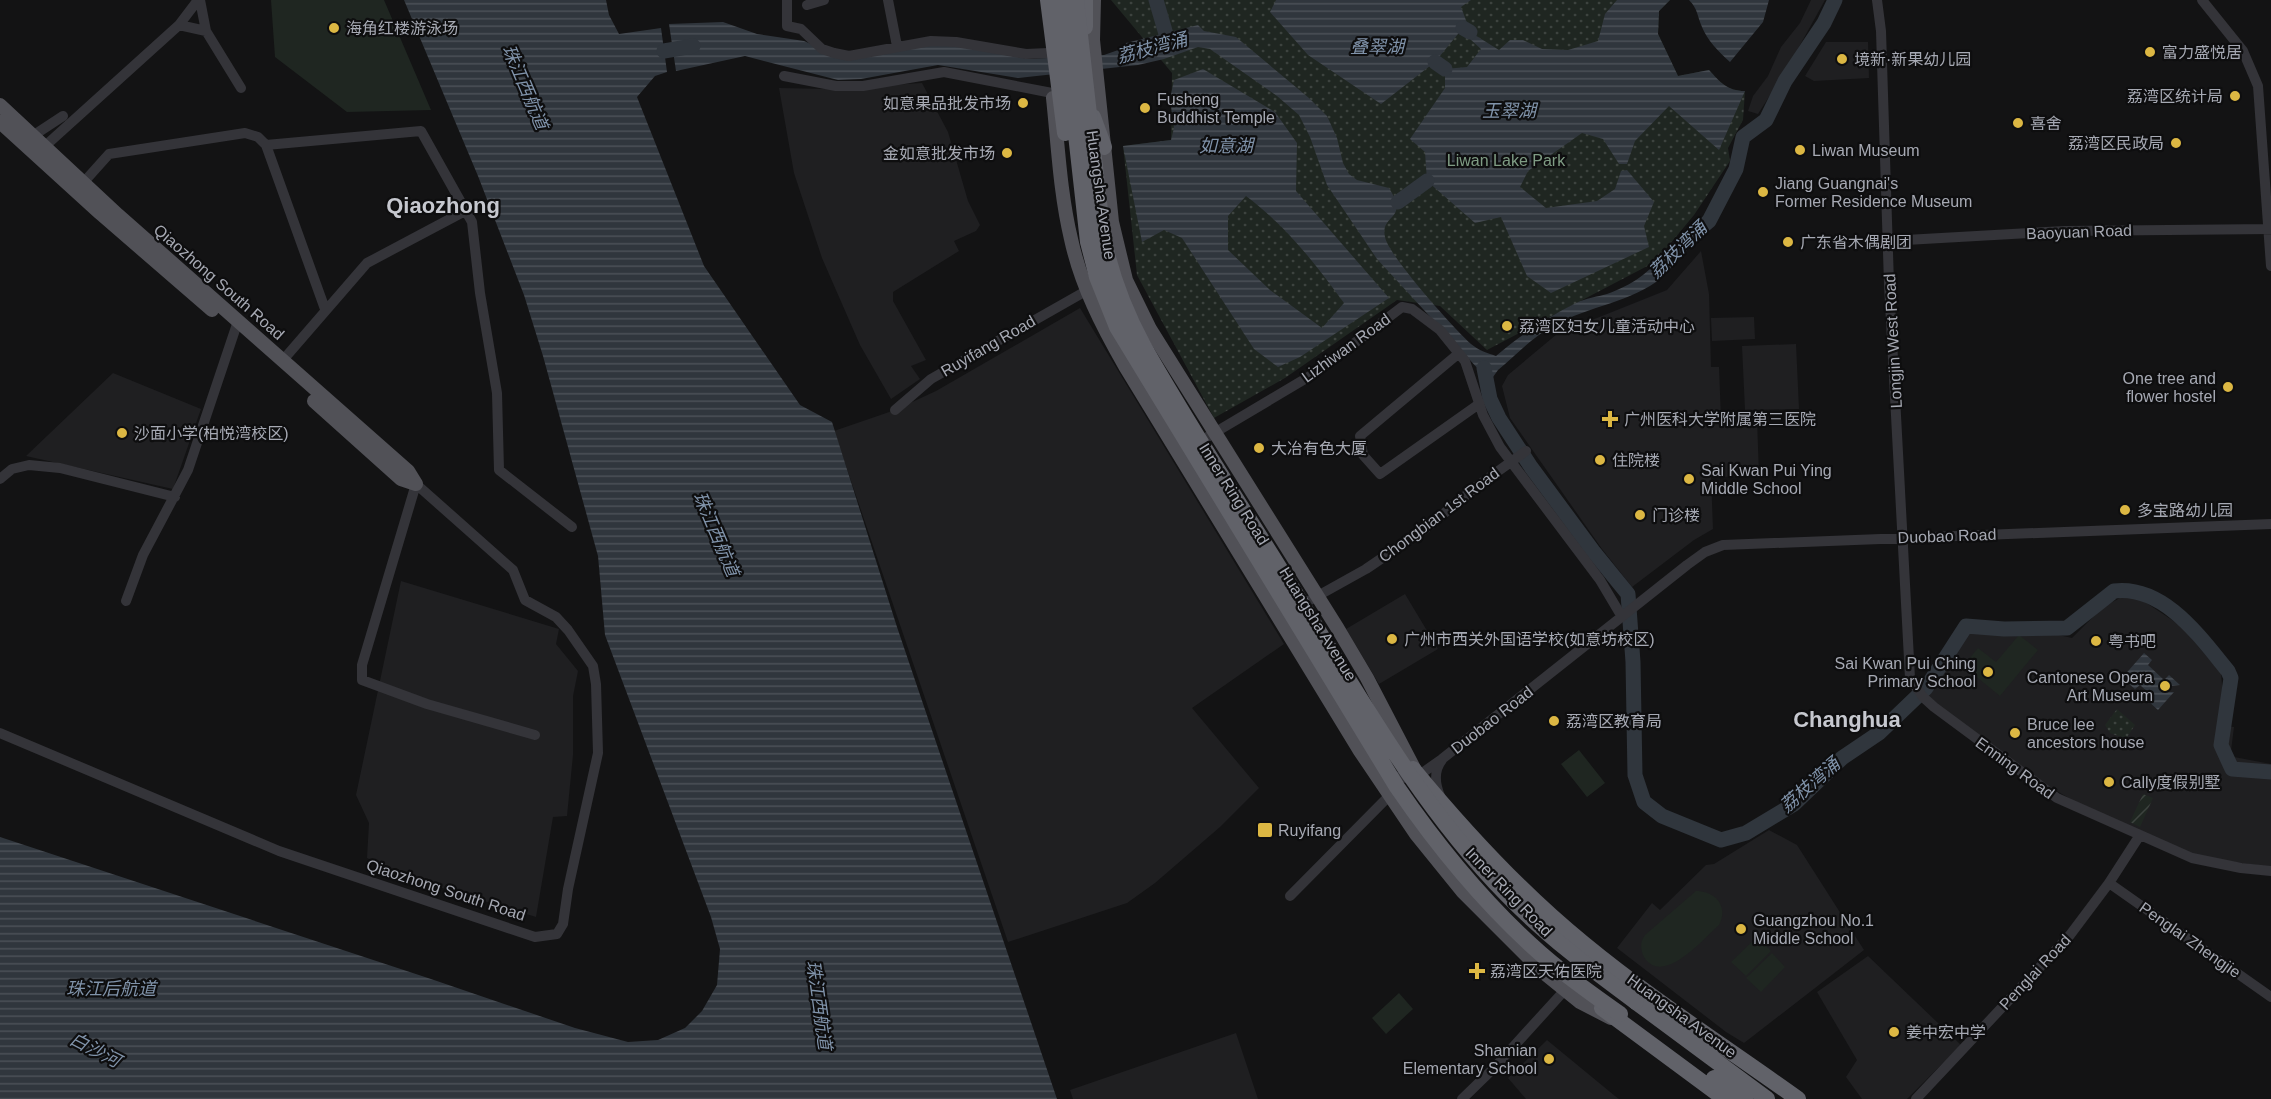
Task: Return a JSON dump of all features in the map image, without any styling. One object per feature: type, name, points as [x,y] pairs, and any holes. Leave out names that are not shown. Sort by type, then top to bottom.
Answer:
[{"type":"highway","points":[[1048,0],[1067,147],[1088,242]]},
{"type":"highway","name":"Inner Ring Road","points":[[1060,0],[1088,242],[1097,277],[1117,327],[1392,779],[1427,830],[1500,916],[1546,959],[1737,1098]]},
{"type":"highway","name":"Huangsha Avenue","points":[[1060,0],[1065,54],[1083,74],[1102,227],[1114,278],[1135,327],[1209,435],[1311,600],[1383,730],[1418,776],[1489,855],[1548,913],[1586,946],[1798,1099]]},
{"type":"highway","name":"Inner Ring Road","points":[[1076,0],[1098,206],[1109,265],[1123,305],[1162,377],[1381,732],[1439,815],[1481,865],[1527,914],[1590,968],[1628,1011],[1700,1049],[1767,1099]]},
{"type":"highway","name":"Huangsha Avenue","points":[[1076,0],[1088,50],[1083,74],[1086,235],[1092,287],[1196,470],[1387,774]]},
{"type":"highway","points":[[1083,74],[1085,0]]},
{"type":"highway","points":[[1088,104],[1104,147]]},
{"type":"highway","points":[[1338,688],[1426,813],[1481,881],[1550,946],[1628,1011],[1720,1077],[1737,1098]]},
{"type":"highway","points":[[1455,875],[1462,861],[1471,852],[1483,852],[1489,855]]},
{"type":"highway","name":"Huangsha Avenue","points":[[1455,875],[1540,955],[1628,1011]]},
{"type":"highway","points":[[1540,955],[1737,1098]]},
{"type":"highway","points":[[1700,1049],[1782,1099]]},
{"type":"main road","points":[[1042,0],[1067,221],[1092,287]]},
{"type":"main road","points":[[1088,50],[1094,0]]},
{"type":"main road","points":[[1083,74],[1104,147],[1112,222],[1126,280],[1150,329],[1209,435]]},
{"type":"main road","name":"Qiaozhong South Road","points":[[0,105],[28,139],[148,255],[283,360],[408,471],[416,484]]},
{"type":"main road","name":"Qiaozhong South Road","points":[[0,122],[44,147],[401,478],[416,484]]},
{"type":"main road","points":[[1287,618],[1389,796],[1416,834],[1455,875],[1495,925],[1564,991],[1589,1008],[1628,1011]]},
{"type":"main road","name":"Huangsha Avenue","points":[[1387,774],[1455,875]]},
{"type":"street","points":[[44,147],[179,26],[199,0]]},
{"type":"street","points":[[199,0],[206,31],[241,88]]},
{"type":"street","points":[[787,0],[787,26],[801,29],[822,49],[834,53],[849,56],[931,41],[1005,52],[1048,54]]},
{"type":"street","points":[[807,5],[824,0]]},
{"type":"street","points":[[888,0],[897,46]]},
{"type":"street","name":"Longjin West Road","points":[[1877,0],[1881,31],[1888,241],[1903,538]]},
{"type":"street","points":[[2202,0],[2233,37],[2255,78],[2260,110],[2271,266]]},
{"type":"street","points":[[179,26],[206,31]]},
{"type":"street","points":[[784,76],[836,86],[863,86],[944,72],[1052,91]]},
{"type":"street","points":[[28,139],[63,116]]},
{"type":"street","points":[[266,145],[421,130],[472,222],[480,293],[497,393],[499,470],[572,526]]},
{"type":"street","points":[[82,183],[106,156],[112,153],[245,134],[258,137],[266,145],[325,309]]},
{"type":"street","points":[[283,360],[366,263],[465,211]]},
{"type":"street","name":"Baoyuan Road","points":[[1888,241],[2065,231],[2270,229]]},
{"type":"street","name":"Ruyifang Road","points":[[895,410],[931,379],[1092,287],[1114,278]]},
{"type":"street","name":"Lizhiwan Road","points":[[1209,435],[1315,373],[1402,307],[1412,309],[1440,330],[1458,354],[1468,369],[1492,435],[1600,580],[1622,617]]},
{"type":"street","points":[[126,601],[143,555],[188,470],[236,325]]},
{"type":"street","points":[[1458,354],[1360,436],[1363,455],[1380,474],[1479,404]]},
{"type":"street","name":"Chongbian 1st Road","points":[[1311,600],[1366,568],[1425,529],[1526,451]]},
{"type":"street","points":[[0,479],[12,469],[29,465],[60,468],[175,497]]},
{"type":"street","points":[[416,484],[362,665],[362,680],[427,704],[535,735]]},
{"type":"street","name":"Qiaozhong South Road","points":[[0,733],[279,851],[535,937],[557,934],[563,924],[568,889],[598,753],[598,718],[593,666],[556,617],[525,600],[513,570],[416,484]]},
{"type":"street","name":"Duobao Road","points":[[1418,776],[1696,558],[1723,545],[2271,525]]},
{"type":"street","name":"Enning Road","points":[[1903,538],[1909,671],[1920,694],[1955,725],[2052,795],[2192,858],[2241,868],[2271,871]]},
{"type":"street","points":[[1442,759],[1438,766],[1436,785],[1443,802]]},
{"type":"street","points":[[1387,774],[1401,778],[1418,776]]},
{"type":"street","points":[[1290,896],[1389,796]]},
{"type":"street","name":"Penglai Road","points":[[1918,1099],[2070,935],[2109,883],[2140,835]]},
{"type":"street","name":"Penglai Zhengjie","points":[[2109,883],[2271,997]]},
{"type":"street","points":[[1462,1099],[1494,1068],[1564,991]]},
{"type":"shaded area","points":[[1811,0],[1825,0],[1785,72],[1758,114],[1748,111],[1753,96],[1768,76],[1781,47],[1800,23]]},
{"type":"shaded area","name":"境新·新果幼儿园","points":[[1826,42],[1868,42],[1869,78],[1814,81],[1805,76]]},
{"type":"shaded area","points":[[922,83],[948,132],[968,201],[980,225],[976,231],[954,241],[959,251],[893,292],[893,301],[926,360],[911,366],[920,379],[891,399],[860,345],[822,258],[794,173],[779,88],[829,89]]},
{"type":"shaded area","name":"广州医科大学附属第三医院","points":[[1701,251],[1709,294],[1711,367],[1719,367],[1721,419],[1757,418],[1759,476],[1711,477],[1713,529],[1694,540],[1632,587],[1602,549],[1510,418],[1502,386],[1508,375],[1557,334],[1667,290]]},
{"type":"shaded area","points":[[1080,308],[1284,644],[1192,708],[1259,788],[1220,827],[1155,883],[1127,903],[1008,942],[834,431],[895,410],[936,391]]},
{"type":"shaded area","points":[[1754,317],[1755,339],[1712,341],[1711,318]]},
{"type":"shaded area","points":[[1796,344],[1799,409],[1745,410],[1742,346]]},
{"type":"shaded area","name":"沙面小学(柏悦湾校区)","points":[[113,373],[201,409],[173,489],[26,456]]},
{"type":"shaded area","points":[[401,581],[559,629],[556,644],[578,671],[573,696],[573,755],[567,816],[553,817],[536,917],[410,878],[367,858],[369,823],[356,795]]},
{"type":"shaded area","name":"广州市西关外国语学校(如意坊校区)","points":[[1405,594],[1438,649],[1379,684],[1346,629]]},
{"type":"shaded area","points":[[2120,598],[2139,598],[2181,626],[2221,673],[2223,696],[2217,725],[2234,727],[2231,751],[2234,757],[2271,764],[2271,867],[2199,857],[2074,801],[2048,786],[1926,696],[1968,630],[2041,631],[2072,638],[2103,607]]},
{"type":"shaded area","name":"Guangzhou No.1 Middle School","points":[[1769,830],[1797,845],[1864,950],[1744,1043],[1726,1032],[1617,948],[1652,903],[1660,910],[1706,865],[1714,864]]},
{"type":"shaded area","name":"姜中宏中学","points":[[1868,956],[1961,1045],[1907,1099],[1862,1099],[1846,1077],[1857,1060],[1817,992]]},
{"type":"shaded area","points":[[1236,1033],[1258,1099],[1073,1099],[1070,1090]]},
{"type":"shaded area","name":"Shamian Elementary School","points":[[1547,1040],[1619,1099],[1526,1099],[1508,1078]]},
{"type":"green space","name":"海角红楼游泳场","points":[[271,0],[384,0],[431,110],[347,112],[275,57]]},
{"type":"green space","name":"Liwan Lake Park","points":[[1111,0],[1670,0],[1659,11],[1658,34],[1678,76],[1709,70],[1729,88],[1745,91],[1743,120],[1728,148],[1730,161],[1694,215],[1655,262],[1487,350],[1440,306],[1397,300],[1285,378],[1214,418],[1137,275],[1123,146],[1171,140],[1172,73]]},
{"type":"green space","points":[[2019,635],[2038,650],[2000,696],[1963,666],[1978,648],[1996,662]]},
{"type":"green space","points":[[2117,709],[2135,725],[2126,739],[2110,733],[2105,725]]},
{"type":"green space","points":[[1579,750],[1605,783],[1587,797],[1561,764]]},
{"type":"green space","points":[[2143,794],[2153,798],[2140,827],[2130,822]]},
{"type":"green space","points":[[1696,891],[1709,894],[1718,901],[1722,912],[1719,925],[1693,949],[1672,964],[1661,967],[1652,965],[1644,957],[1642,951],[1643,938]]},
{"type":"green space","points":[[1757,937],[1771,951],[1746,976],[1731,962]]},
{"type":"green space","points":[[1772,953],[1785,967],[1761,992],[1746,978]]},
{"type":"green space","points":[[1399,993],[1413,1009],[1386,1034],[1372,1018]]},
{"type":"water","points":[[404,0],[606,0],[609,15],[619,34],[661,28],[667,72],[655,76],[637,97],[704,266],[800,405],[832,422],[897,627],[1057,1099],[0,1099],[0,837],[575,1028],[628,1042],[658,1040],[685,1028],[702,1011],[717,985],[720,949],[711,917],[605,635],[598,556],[524,295],[478,176]]},
{"type":"water","name":"叠翠湖","points":[[1276,0],[1471,0],[1461,7],[1467,23],[1435,62],[1381,104],[1308,55],[1270,12]]},
{"type":"water","name":"玉翠湖","points":[[1617,0],[1670,0],[1659,11],[1658,34],[1678,76],[1709,70],[1729,88],[1745,91],[1719,150],[1669,106],[1635,141],[1627,164],[1619,164],[1603,139],[1582,133],[1528,171],[1520,187],[1546,208],[1597,201],[1615,189],[1621,171],[1627,170],[1654,202],[1644,226],[1649,247],[1551,293],[1527,276],[1501,217],[1475,223],[1427,181],[1425,152],[1410,139],[1445,88],[1445,69],[1467,67],[1481,49],[1470,39],[1470,32],[1499,50],[1510,40],[1523,40],[1542,49],[1568,50],[1598,41],[1605,14]]},
{"type":"water","points":[[1689,0],[1769,0],[1763,22],[1730,62],[1707,37],[1696,10]]},
{"type":"water","points":[[723,22],[757,34],[804,41],[822,49],[849,56],[931,41],[1028,59],[1104,55],[1124,48],[1126,43],[1198,25],[1204,31],[1236,37],[1327,116],[1349,174],[1357,180],[1389,188],[1397,206],[1396,212],[1386,224],[1385,237],[1397,259],[1423,292],[1471,344],[1496,356],[1534,327],[1565,308],[1607,294],[1639,278],[1679,238],[1688,243],[1670,269],[1656,282],[1630,296],[1562,321],[1536,337],[1493,377],[1480,376],[1480,371],[1377,259],[1327,185],[1310,137],[1299,115],[1277,96],[1210,49],[1198,47],[1138,65],[1018,78],[938,65],[861,79],[838,80],[745,56],[676,71],[669,24]]},
{"type":"water","name":"如意湖","points":[[1203,69],[1275,112],[1297,143],[1296,191],[1389,298],[1300,357],[1278,367],[1254,349],[1182,238],[1164,230],[1142,242],[1123,146],[1171,140],[1174,128],[1170,99],[1174,80]],"holes":[[[1246,196],[1299,246],[1344,303],[1322,328],[1270,290],[1228,250],[1228,216]]]},
{"type":"water","points":[[2144,653],[2152,660],[2148,665],[2164,680],[2169,675],[2180,685],[2162,687],[2162,692],[2174,692],[2158,710],[2148,701],[2152,696],[2140,685],[2135,689],[2122,678]]},
{"type":"waterway","points":[[1156,0],[1168,41]]},
{"type":"waterway","name":"荔枝湾涌","points":[[1673,255],[1685,241],[1709,221],[1736,169],[1743,137],[1766,120],[1785,81],[1824,23],[1835,0]]},
{"type":"waterway","points":[[1463,28],[1470,32]]},
{"type":"waterway","name":"荔枝湾涌","points":[[664,51],[693,46]]},
{"type":"waterway","points":[[1435,62],[1445,69]]},
{"type":"waterway","points":[[1398,202],[1427,181]]},
{"type":"waterway","name":"荔枝湾涌","points":[[1484,368],[1490,399],[1499,418],[1531,467],[1628,594],[1633,662],[1635,775],[1644,802],[1662,816],[1721,840],[1746,833],[1794,804],[1842,758],[1879,733],[1926,688],[1966,626],[2004,629],[2067,628],[2114,591],[2132,591],[2149,596],[2165,605],[2193,629],[2228,671],[2231,678],[2221,745],[2232,769],[2271,772]]},
{"type":"place","name":"海角红楼游泳场","points":[[334,28]]},
{"type":"place","name":"富力盛悦居","points":[[2150,52]]},
{"type":"place","name":"境新·新果幼儿园","points":[[1842,59]]},
{"type":"place","name":"荔湾区统计局","points":[[2235,96]]},
{"type":"place","name":"如意果品批发市场","points":[[1023,103]]},
{"type":"place","name":"Fusheng Buddhist Temple","points":[[1145,108]]},
{"type":"place","name":"喜舍","points":[[2018,123]]},
{"type":"place","name":"荔湾区民政局","points":[[2176,143]]},
{"type":"place","name":"Liwan Museum","points":[[1800,150]]},
{"type":"place","name":"金如意批发市场","points":[[1007,153]]},
{"type":"place","name":"Jiang Guangnai's Former Residence Museum","points":[[1763,192]]},
{"type":"place","name":"广东省木偶剧团","points":[[1788,242]]},
{"type":"place","name":"荔湾区妇女儿童活动中心","points":[[1507,326]]},
{"type":"place","name":"One tree and flower hostel","points":[[2228,387]]},
{"type":"place","name":"广州医科大学附属第三医院","points":[[1610,419]]},
{"type":"place","name":"沙面小学(柏悦湾校区)","points":[[122,433]]},
{"type":"place","name":"大冶有色大厦","points":[[1259,448]]},
{"type":"place","name":"住院楼","points":[[1600,460]]},
{"type":"place","name":"Sai Kwan Pui Ying Middle School","points":[[1689,479]]},
{"type":"place","name":"多宝路幼儿园","points":[[2125,510]]},
{"type":"place","name":"门诊楼","points":[[1640,515]]},
{"type":"place","name":"广州市西关外国语学校(如意坊校区)","points":[[1392,639]]},
{"type":"place","name":"粤书吧","points":[[2096,641]]},
{"type":"place","name":"Sai Kwan Pui Ching Primary School","points":[[1988,672]]},
{"type":"place","name":"Cantonese Opera Art Museum","points":[[2165,686]]},
{"type":"place","name":"荔湾区教育局","points":[[1554,721]]},
{"type":"place","name":"Bruce lee ancestors house","points":[[2015,733]]},
{"type":"place","name":"Cally度假别墅","points":[[2109,782]]},
{"type":"place","name":"Ruyifang","points":[[1265,830]]},
{"type":"place","name":"Guangzhou No.1 Middle School","points":[[1741,929]]},
{"type":"place","name":"荔湾区天佑医院","points":[[1477,971]]},
{"type":"place","name":"姜中宏中学","points":[[1894,1032]]},
{"type":"place","name":"Shamian Elementary School","points":[[1549,1059]]},
{"type":"district","name":"Qiaozhong","points":[[443,205]]},
{"type":"district","name":"Changhua","points":[[1847,719]]},
{"type":"water label","name":"珠江西航道","points":[[525,87]]},
{"type":"water label","name":"珠江西航道","points":[[716,534]]},
{"type":"water label","name":"珠江后航道","points":[[111,989]]},
{"type":"water label","name":"珠江西航道","points":[[819,1005]]},
{"type":"water label","name":"白沙河","points":[[95,1050]]}]
